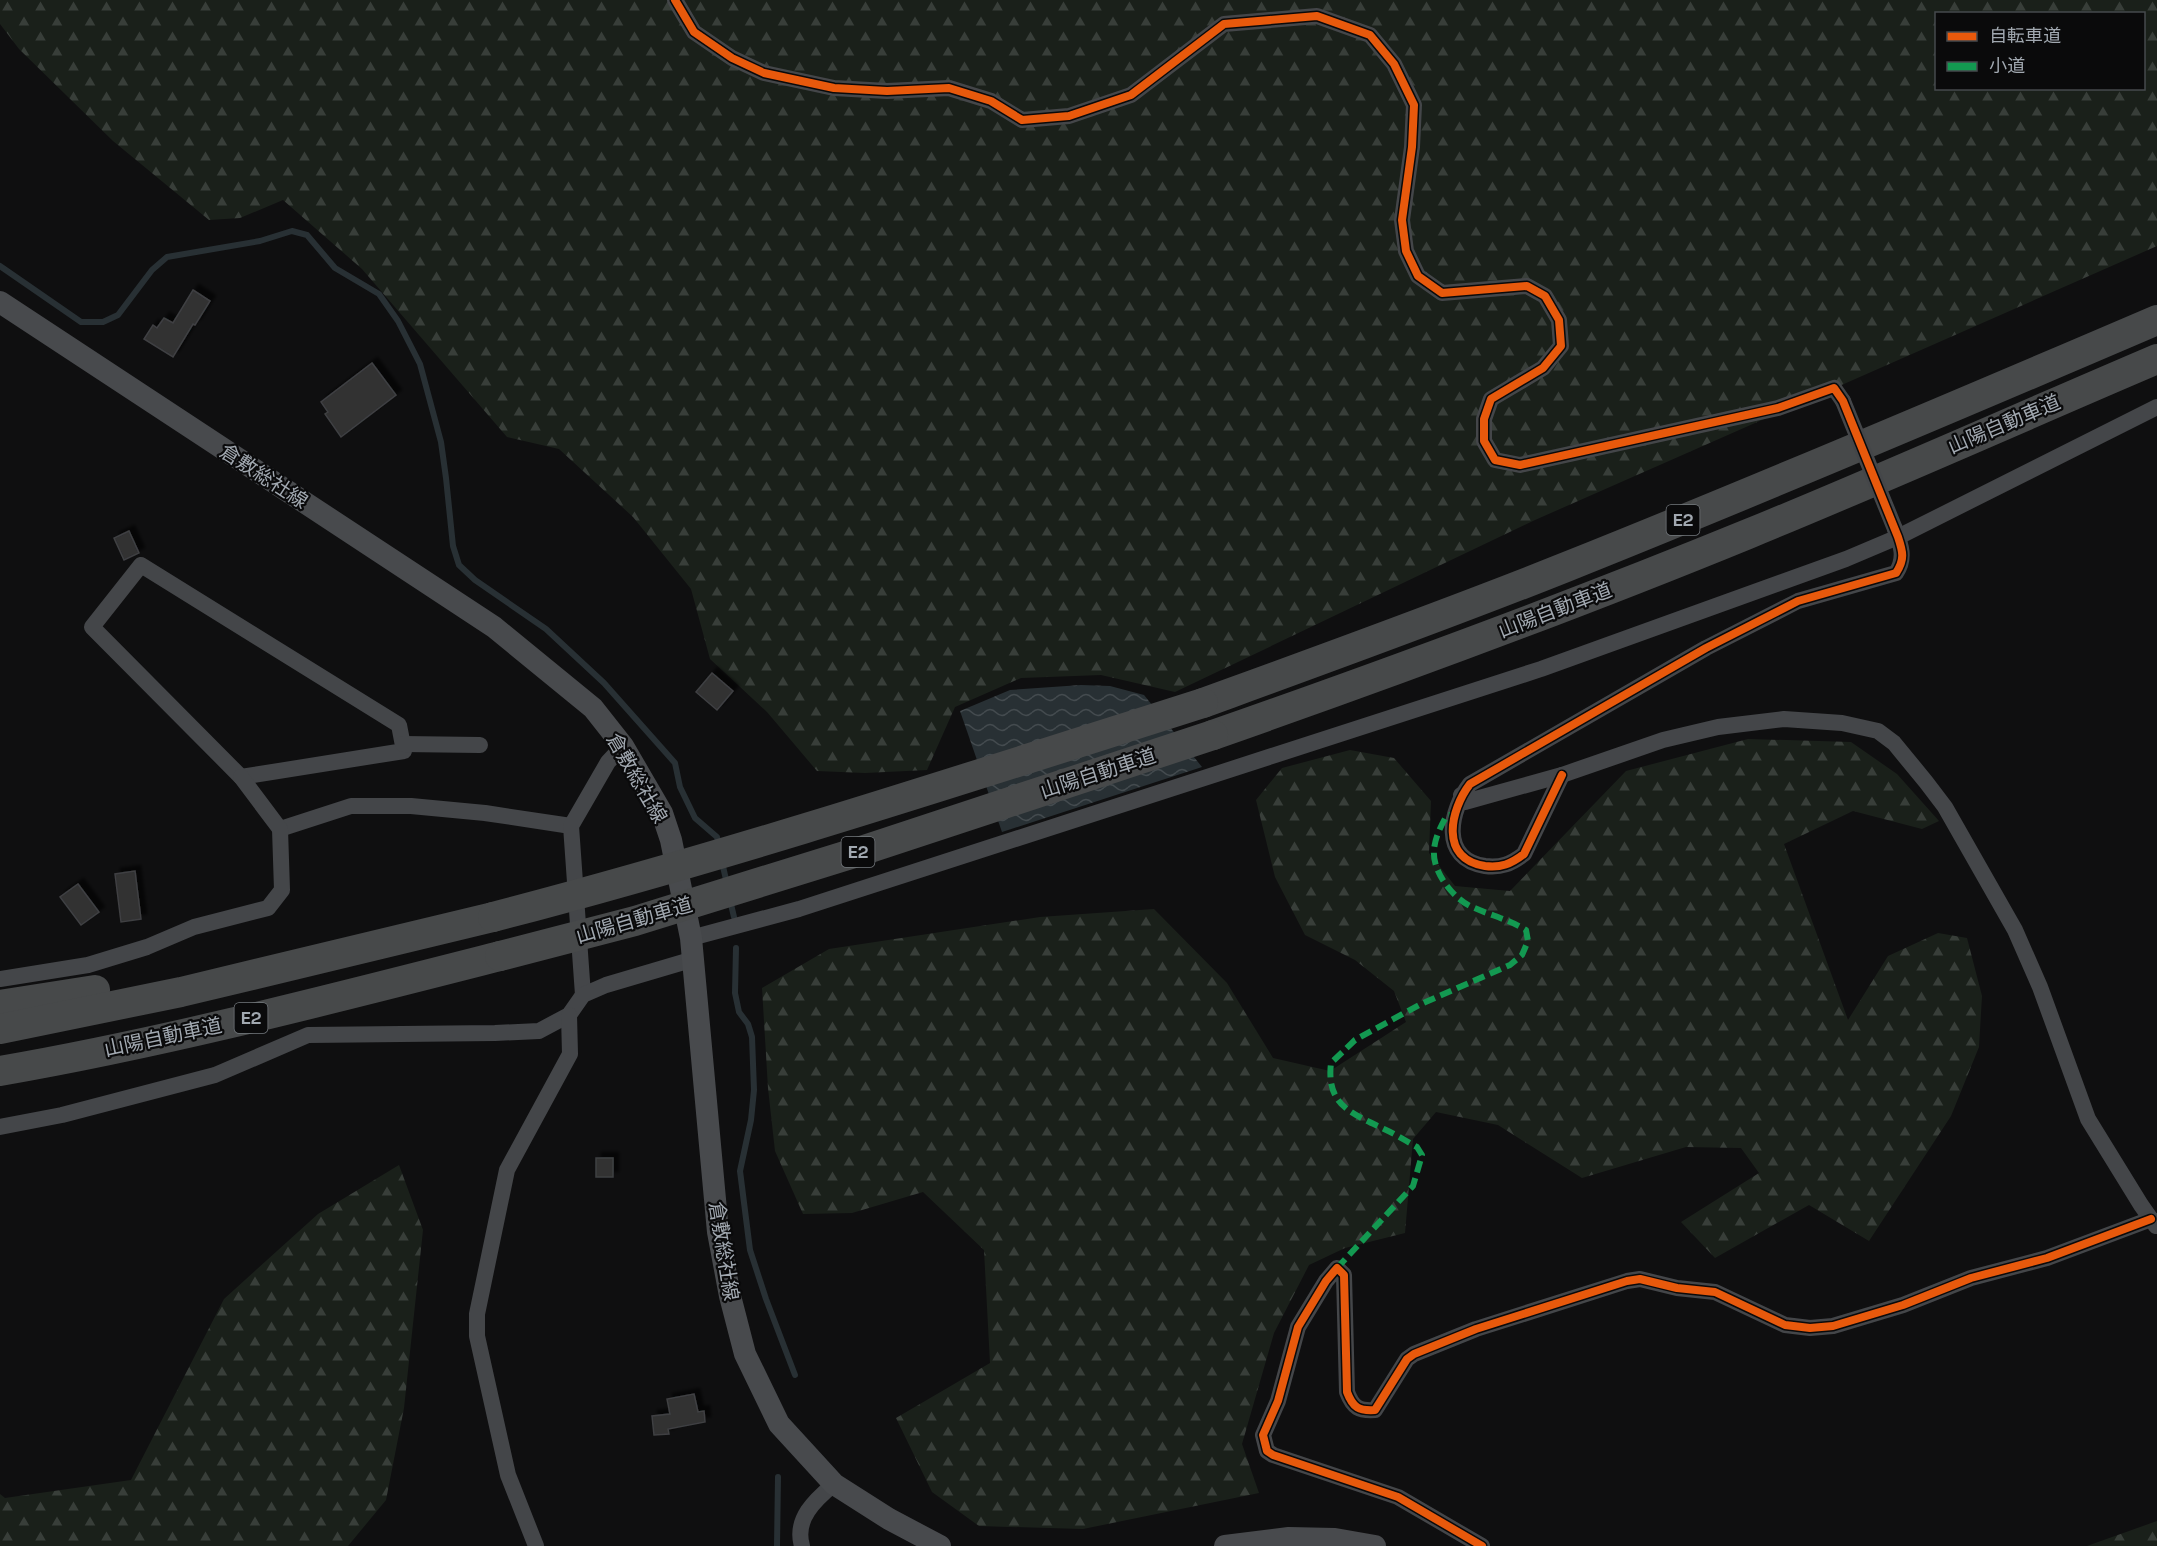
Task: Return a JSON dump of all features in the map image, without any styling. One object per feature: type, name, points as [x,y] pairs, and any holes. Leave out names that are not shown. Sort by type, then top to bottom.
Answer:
[{"type":"highway","name":"山陽自動車道","points":[[0,1029],[181,992],[493,917],[626,882],[866,811],[1203,703],[1563,568],[1747,494],[2157,320]]},
{"type":"highway","name":"山陽自動車道","points":[[0,1071],[190,1032],[337,998],[634,921],[864,850],[1213,735],[1389,673],[1610,589],[1761,528],[2157,359]]},
{"type":"highway","points":[[0,1005],[330,957]]},
{"type":"highway","points":[[0,1092],[68,1077],[337,998]]},
{"type":"main road","name":"倉敷総社線","points":[[0,302],[494,627],[592,708],[623,746],[662,813],[671,840],[693,949],[718,1232],[730,1296],[745,1354],[779,1424],[834,1484],[889,1519],[940,1546]]},
{"type":"main road","points":[[1225,1546],[1289,1538],[1335,1539],[1376,1546]]},
{"type":"street","points":[[675,0],[694,32],[732,58],[765,73],[834,88],[887,91],[949,88],[991,101],[1022,120],[1069,116],[1131,95],[1224,24],[1317,16],[1370,35],[1394,64],[1414,105],[1412,147],[1402,220],[1406,251],[1418,276],[1442,293],[1527,286],[1545,296],[1559,320],[1561,346],[1543,368],[1491,399],[1484,419],[1484,441],[1495,459],[1520,465],[1778,408],[1834,388],[1843,401],[1902,550],[1902,564],[1896,573],[1798,601],[1726,638],[1470,784],[1461,795],[1454,815],[1453,837],[1458,850],[1467,860],[1481,865],[1496,867],[1513,863],[1524,854],[1562,775]]},
{"type":"street","points":[[0,1127],[62,1115],[215,1075],[308,1035],[539,1031],[569,1015],[583,995],[693,949],[811,906],[1541,669],[1846,559],[2157,407]]},
{"type":"street","points":[[0,979],[88,965],[147,947],[194,927],[268,908],[282,890],[280,829],[241,777],[92,627],[141,565],[399,725],[404,751],[241,777]]},
{"type":"street","points":[[1461,795],[1465,802],[1562,775],[1663,740],[1718,727],[1784,719],[1842,723],[1878,732],[1894,743],[1945,807],[2015,930],[2040,987],[2088,1119],[2140,1205],[2154,1222],[2048,1258],[1971,1278],[1903,1305],[1833,1326],[1810,1328],[1785,1325],[1715,1292],[1677,1288],[1640,1279],[1627,1281],[1476,1329],[1414,1354],[1407,1359],[1376,1410],[1361,1411],[1352,1404],[1347,1392],[1344,1275],[1337,1268],[1326,1281],[1298,1327],[1278,1401],[1263,1435],[1267,1451],[1398,1497],[1482,1546]]},
{"type":"street","points":[[403,744],[480,745]]},
{"type":"street","points":[[583,995],[571,826],[608,762],[623,746]]},
{"type":"street","points":[[280,829],[351,806],[411,806],[485,813],[571,826]]},
{"type":"street","points":[[537,1546],[508,1475],[477,1336],[477,1314],[507,1170],[570,1054],[569,1015]]},
{"type":"street","points":[[802,1546],[800,1539],[802,1521],[812,1503],[834,1484]]},
{"type":"green space","points":[[0,0],[2157,0],[2157,246],[1535,520],[1175,692],[1101,675],[1021,678],[955,707],[927,770],[865,773],[817,771],[767,712],[710,659],[691,589],[633,517],[559,449],[507,437],[362,269],[283,200],[240,218],[209,220],[113,141],[19,49],[0,24]]},
{"type":"green space","points":[[1748,739],[1851,742],[1897,774],[1939,821],[1922,829],[1853,811],[1784,844],[1848,1020],[1888,956],[1938,933],[1967,938],[1982,996],[1979,1047],[1951,1116],[1869,1241],[1809,1205],[1715,1258],[1681,1222],[1759,1173],[1741,1148],[1686,1147],[1582,1178],[1498,1125],[1436,1112],[1413,1139],[1405,1233],[1345,1248],[1309,1265],[1274,1333],[1242,1444],[1259,1493],[1083,1529],[979,1526],[932,1492],[896,1418],[990,1363],[984,1250],[923,1192],[852,1213],[803,1214],[775,1151],[768,1088],[762,988],[829,949],[1040,917],[1154,909],[1227,983],[1273,1058],[1330,1071],[1406,1022],[1394,991],[1355,960],[1305,935],[1275,877],[1256,800],[1282,768],[1350,750],[1394,758],[1431,801],[1429,853],[1455,886],[1510,891],[1626,771]]},
{"type":"green space","points":[[399,1165],[423,1230],[404,1408],[386,1500],[348,1546],[0,1546],[0,1494],[5,1498],[131,1480],[224,1299],[318,1214]]},
{"type":"green space","points":[[2157,1521],[2157,1546],[2087,1546]]},
{"type":"water","points":[[1081,685],[1110,686],[1144,695],[1202,767],[1002,832],[960,711],[1010,690]]},
{"type":"building","points":[[193,290],[210,301],[173,357],[144,339],[153,325],[157,328],[164,318],[173,323]]},
{"type":"building","points":[[372,363],[396,395],[341,437],[325,414],[328,412],[321,402]]},
{"type":"building","points":[[129,531],[139,553],[124,560],[114,538]]},
{"type":"building","points":[[712,673],[733,691],[717,710],[696,692]]},
{"type":"building","points":[[135,871],[141,919],[121,922],[115,874]]},
{"type":"building","points":[[78,884],[99,912],[81,925],[60,897]]},
{"type":"building","points":[[596,1158],[613,1158],[613,1177],[596,1177]]},
{"type":"building","points":[[694,1394],[698,1412],[704,1411],[705,1422],[668,1429],[669,1434],[654,1435],[652,1416],[670,1414],[667,1399]]},
{"type":"waterway","points":[[0,266],[81,322],[103,322],[118,315],[152,270],[167,257],[260,241],[292,231],[307,235],[335,268],[379,294],[398,321],[420,364],[441,442],[453,546],[459,565],[475,580],[546,629],[604,683],[675,763],[680,787],[695,818],[717,837],[719,846]]},
{"type":"waterway","points":[[722,862],[727,884]]},
{"type":"waterway","points":[[730,900],[734,917]]},
{"type":"waterway","points":[[736,948],[735,993],[739,1012],[748,1024],[752,1037],[754,1090],[751,1120],[740,1171],[750,1250],[795,1375]]},
{"type":"waterway","points":[[777,1546],[778,1477]]},
{"type":"marked path","points":[[1337,1268],[1413,1186],[1422,1155],[1417,1147],[1343,1106],[1333,1089],[1330,1077],[1331,1063],[1355,1040],[1421,1004],[1510,965],[1522,955],[1528,941],[1526,930],[1463,902],[1444,882],[1436,866],[1434,850],[1447,815],[1454,815]]},
{"type":"cycle path","points":[[675,0],[694,32],[732,58],[764,73],[834,88],[887,91],[949,88],[991,101],[1022,120],[1069,116],[1131,95],[1224,24],[1317,16],[1370,35],[1394,64],[1414,105],[1412,147],[1402,220],[1406,251],[1418,276],[1442,293],[1527,286],[1545,296],[1559,320],[1561,346],[1543,368],[1491,399],[1484,419],[1484,441],[1495,460],[1520,465],[1778,408],[1834,388],[1843,401],[1898,537],[1902,555],[1901,564],[1896,573],[1798,601],[1706,648],[1470,784],[1457,807],[1454,820],[1455,844],[1460,854],[1470,862],[1485,866],[1506,864],[1524,854],[1562,775]]},
{"type":"cycle path","points":[[1482,1546],[1398,1497],[1267,1451],[1263,1435],[1278,1401],[1298,1327],[1326,1281],[1337,1268],[1344,1275],[1347,1392],[1357,1407],[1375,1410],[1407,1359],[1414,1354],[1476,1329],[1627,1281],[1640,1279],[1677,1288],[1715,1292],[1785,1325],[1810,1328],[1833,1326],[1903,1305],[1971,1278],[2047,1258],[2151,1219]]}]
